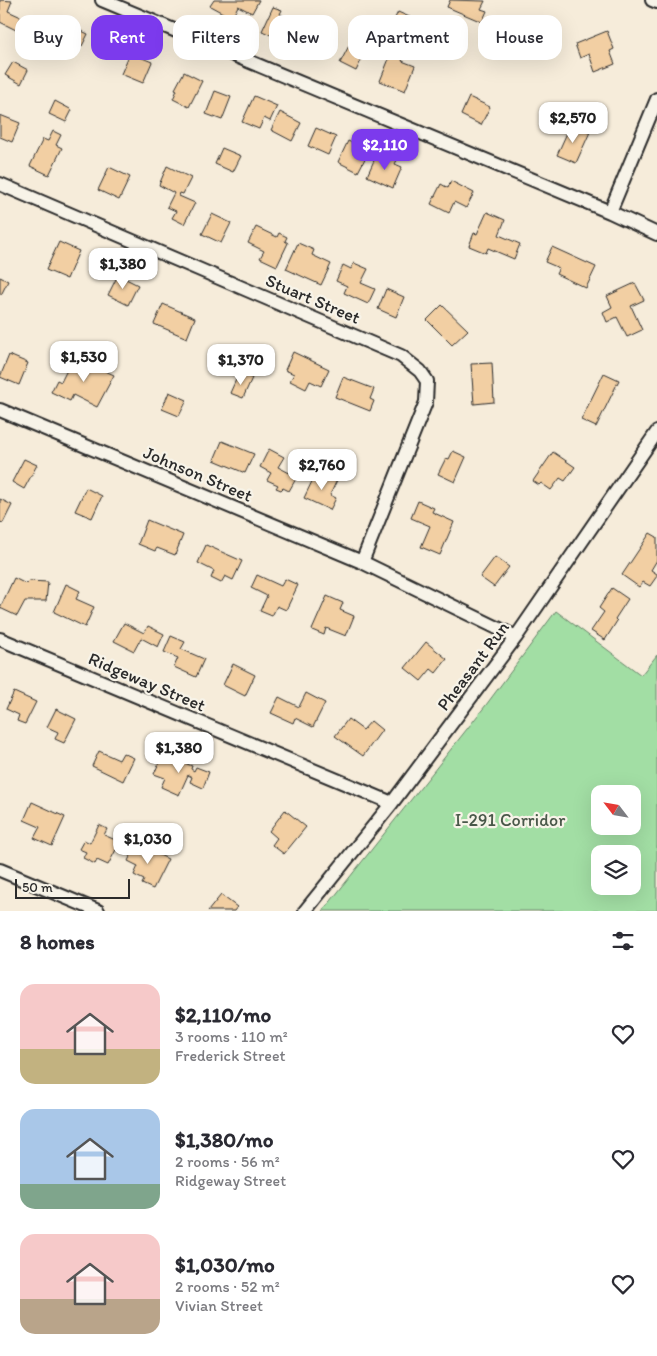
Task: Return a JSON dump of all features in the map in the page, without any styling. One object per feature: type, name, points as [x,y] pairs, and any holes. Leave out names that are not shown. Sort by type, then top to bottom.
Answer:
[{"type":"street","points":[[102,0],[610,212],[657,234]]},
{"type":"street","points":[[652,0],[657,2]]},
{"type":"street","points":[[610,212],[657,99]]},
{"type":"street","name":"Stuart Street","points":[[0,184],[401,356],[420,371],[427,381],[426,402],[362,562]]},
{"type":"street","name":"Johnson Street","points":[[0,410],[362,562],[516,637]]},
{"type":"street","name":"Pheasant Run","points":[[305,911],[392,803],[516,637],[657,432]]},
{"type":"street","name":"Ridgeway Street","points":[[0,639],[392,803]]},
{"type":"street","points":[[0,870],[98,911]]},
{"type":"green space","name":"I-291 Corridor","points":[[556,611],[641,675],[657,655],[657,911],[323,911],[486,705]]},
{"type":"building","points":[[0,0],[12,1],[8,11],[17,15],[15,15],[15,30],[0,22]]},
{"type":"building","points":[[214,0],[259,0],[252,13],[238,6],[234,15],[226,15],[210,6]]},
{"type":"building","points":[[450,0],[485,1],[481,9],[487,11],[485,15],[478,15],[478,20],[447,7]]},
{"type":"building","points":[[273,7],[282,10],[280,14],[282,15],[269,15]]},
{"type":"building","points":[[269,16],[269,34],[262,31]]},
{"type":"building","points":[[81,31],[88,34],[81,46]]},
{"type":"building","points":[[607,31],[614,49],[610,51],[615,64],[595,72],[589,54],[580,58],[575,44]]},
{"type":"building","points":[[348,48],[348,60],[361,60],[356,71],[340,63]]},
{"type":"building","points":[[127,60],[147,60],[152,62],[143,83],[121,74]]},
{"type":"building","points":[[389,60],[402,60],[415,66],[405,91],[380,81]]},
{"type":"building","points":[[13,62],[28,70],[21,84],[5,75]]},
{"type":"building","points":[[184,72],[202,81],[189,107],[173,99],[177,90],[175,89]]},
{"type":"building","points":[[215,91],[231,97],[222,120],[206,114]]},
{"type":"building","points":[[254,96],[277,106],[270,121],[264,118],[259,129],[242,122]]},
{"type":"building","points":[[469,97],[490,107],[481,125],[461,115]]},
{"type":"building","points":[[55,101],[72,110],[66,122],[49,114]]},
{"type":"building","points":[[280,112],[301,123],[292,141],[271,130]]},
{"type":"building","points":[[0,115],[20,123],[12,142],[0,137]]},
{"type":"building","points":[[571,124],[590,132],[576,163],[557,155]]},
{"type":"building","points":[[316,128],[336,137],[328,155],[308,146]]},
{"type":"building","points":[[53,131],[61,135],[56,145],[62,148],[49,175],[30,166],[43,139],[48,141]]},
{"type":"building","points":[[348,141],[369,151],[358,172],[338,162]]},
{"type":"building","points":[[222,148],[241,156],[233,172],[215,164]]},
{"type":"building","points":[[376,156],[387,160],[389,156],[397,160],[395,164],[402,167],[393,188],[367,176]]},
{"type":"building","points":[[167,166],[191,178],[183,194],[180,193],[179,196],[195,203],[184,224],[172,218],[176,211],[167,207],[174,193],[159,185]]},
{"type":"building","points":[[109,167],[130,177],[119,200],[98,190]]},
{"type":"building","points":[[451,181],[474,193],[466,208],[454,202],[449,213],[431,204],[441,184],[448,188]]},
{"type":"building","points":[[487,212],[505,220],[499,235],[520,244],[514,259],[488,248],[486,253],[469,246],[474,233],[477,234]]},
{"type":"building","points":[[212,214],[231,223],[221,243],[202,234]]},
{"type":"building","points":[[256,227],[277,237],[279,233],[287,237],[285,241],[288,243],[277,266],[260,258],[264,251],[248,243]]},
{"type":"building","points":[[59,242],[79,251],[67,279],[46,270]]},
{"type":"building","points":[[298,243],[314,250],[312,255],[331,264],[321,285],[286,269]]},
{"type":"building","points":[[552,247],[596,267],[586,288],[556,274],[559,268],[545,262]]},
{"type":"building","points":[[354,263],[368,269],[361,283],[375,289],[368,304],[344,293],[347,286],[336,281],[343,265],[351,269]]},
{"type":"building","points":[[118,275],[138,285],[128,305],[108,295]]},
{"type":"building","points":[[0,277],[8,281],[1,295],[0,294]]},
{"type":"building","points":[[635,283],[644,300],[631,306],[642,330],[627,337],[617,317],[607,322],[603,312],[612,307],[607,296]]},
{"type":"building","points":[[386,289],[404,297],[396,317],[378,309]]},
{"type":"building","points":[[163,304],[195,318],[187,338],[154,324]]},
{"type":"building","points":[[442,305],[468,330],[452,345],[427,320]]},
{"type":"building","points":[[293,352],[329,369],[321,386],[310,381],[306,389],[290,381],[294,374],[285,370]]},
{"type":"building","points":[[9,355],[28,363],[19,385],[0,377]]},
{"type":"building","points":[[72,360],[86,367],[88,363],[114,375],[97,407],[73,395],[70,401],[51,392],[57,380],[61,382]]},
{"type":"building","points":[[492,363],[494,402],[474,404],[471,364]]},
{"type":"building","points":[[239,373],[252,378],[243,398],[230,393]]},
{"type":"building","points":[[604,373],[619,380],[596,427],[581,420]]},
{"type":"building","points":[[343,377],[374,389],[370,399],[374,401],[370,411],[335,397]]},
{"type":"building","points":[[169,392],[187,400],[179,416],[162,409]]},
{"type":"building","points":[[222,441],[254,454],[245,473],[214,460]]},
{"type":"building","points":[[269,449],[284,457],[278,467],[297,477],[289,491],[283,488],[281,490],[276,488],[278,485],[267,480],[271,473],[260,467]]},
{"type":"building","points":[[453,451],[466,457],[455,482],[438,474],[446,458],[449,459]]},
{"type":"building","points":[[553,452],[575,467],[565,481],[560,478],[551,490],[541,483],[539,485],[533,481]]},
{"type":"building","points":[[24,459],[37,465],[24,489],[12,482]]},
{"type":"building","points":[[317,471],[337,480],[330,495],[336,498],[330,510],[304,498]]},
{"type":"building","points":[[86,488],[102,496],[92,518],[75,511]]},
{"type":"building","points":[[0,499],[12,505],[3,523],[0,522]]},
{"type":"building","points":[[418,501],[434,508],[432,512],[454,522],[440,555],[421,547],[430,526],[411,518]]},
{"type":"building","points":[[147,520],[183,535],[175,555],[157,548],[155,551],[138,544]]},
{"type":"building","points":[[650,533],[657,537],[657,560],[651,570],[657,576],[650,586],[643,582],[639,587],[622,575]]},
{"type":"building","points":[[206,545],[242,561],[233,580],[225,576],[221,583],[211,578],[214,571],[198,563]]},
{"type":"building","points":[[495,557],[509,567],[494,587],[480,577]]},
{"type":"building","points":[[257,575],[281,586],[285,579],[298,585],[286,610],[277,606],[272,616],[260,611],[267,596],[251,588]]},
{"type":"building","points":[[14,578],[26,584],[28,581],[48,582],[46,601],[25,601],[17,616],[0,608]]},
{"type":"building","points":[[66,584],[80,591],[76,599],[94,607],[85,627],[54,612]]},
{"type":"building","points":[[612,588],[628,599],[615,619],[617,621],[605,640],[591,631],[604,612],[599,608]]},
{"type":"building","points":[[327,596],[343,603],[340,610],[354,616],[346,636],[326,628],[324,635],[312,630]]},
{"type":"building","points":[[124,623],[144,633],[148,626],[164,634],[158,647],[141,638],[134,651],[114,641]]},
{"type":"building","points":[[171,636],[185,642],[181,649],[204,659],[196,677],[174,667],[178,658],[164,652]]},
{"type":"building","points":[[426,642],[447,659],[436,673],[431,669],[421,681],[405,668]]},
{"type":"building","points":[[233,664],[255,675],[245,696],[223,685]]},
{"type":"building","points":[[14,692],[36,702],[25,724],[17,721],[19,715],[6,709]]},
{"type":"building","points":[[306,693],[325,703],[313,727],[295,718],[293,723],[271,713],[279,697],[299,707]]},
{"type":"building","points":[[56,709],[76,719],[64,743],[55,739],[58,732],[47,727]]},
{"type":"building","points":[[348,719],[363,730],[371,721],[382,730],[363,756],[335,736]]},
{"type":"building","points":[[99,751],[119,760],[123,753],[134,758],[123,781],[92,766]]},
{"type":"building","points":[[163,754],[192,766],[191,769],[194,771],[196,767],[209,772],[203,788],[190,782],[192,777],[188,775],[179,795],[161,787],[165,778],[154,774]]},
{"type":"building","points":[[32,802],[65,817],[52,846],[34,838],[40,827],[24,820]]},
{"type":"building","points":[[285,810],[306,827],[284,854],[272,845],[277,838],[269,831]]},
{"type":"building","points":[[99,825],[107,829],[104,835],[120,842],[108,865],[97,860],[95,864],[83,858],[86,852],[79,849],[84,840],[90,843]]},
{"type":"building","points":[[136,844],[168,859],[153,889],[142,884],[144,880],[134,875],[138,866],[128,861]]},
{"type":"building","points":[[221,895],[237,907],[234,911],[208,911]]}]
